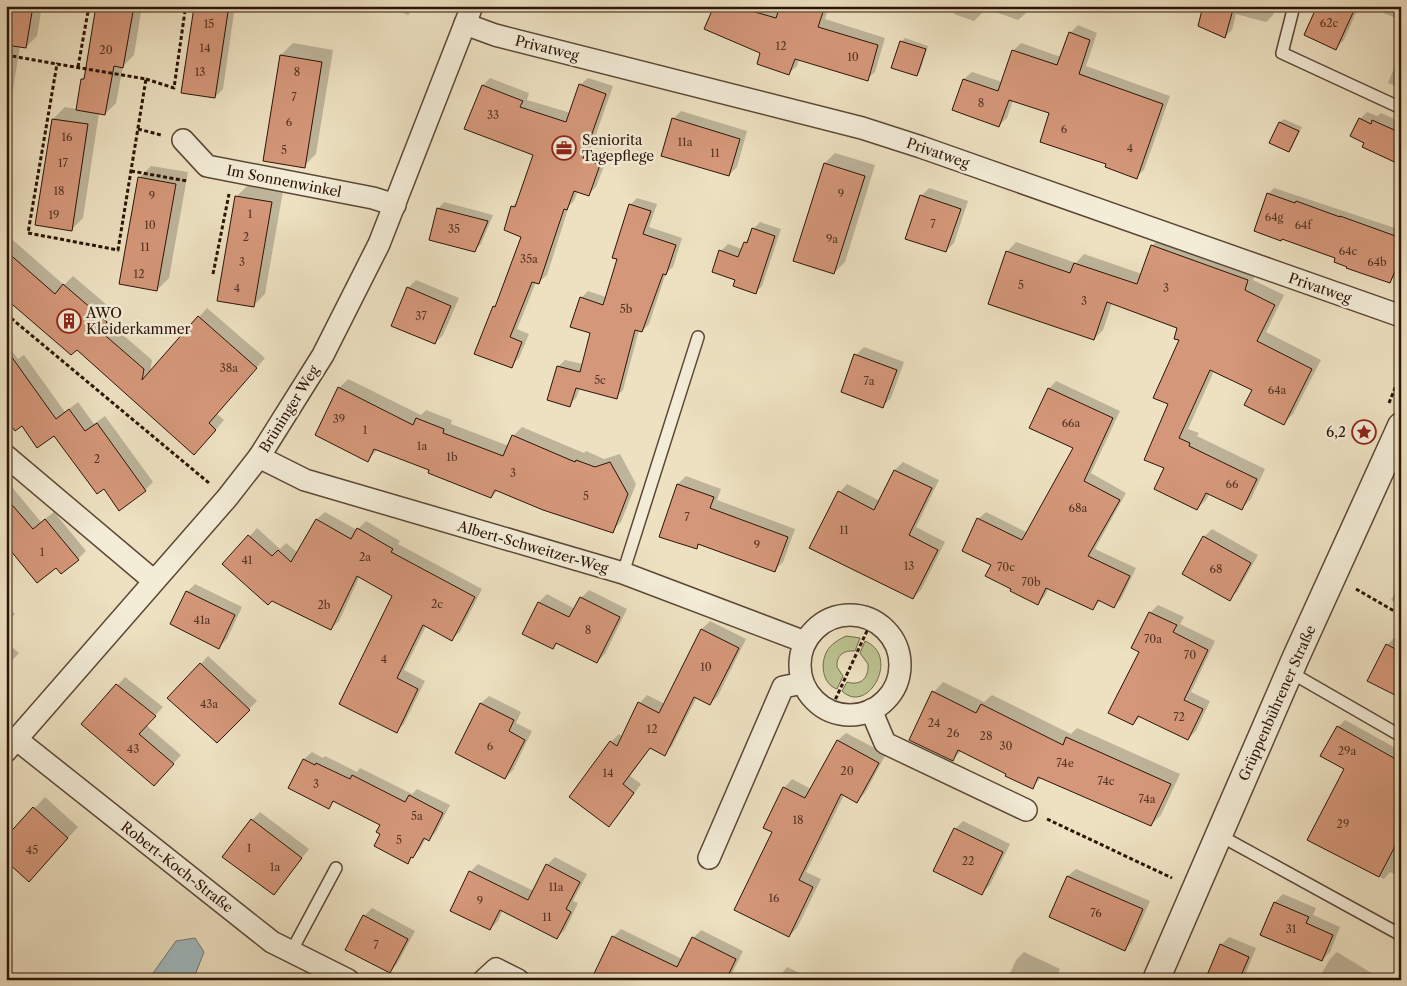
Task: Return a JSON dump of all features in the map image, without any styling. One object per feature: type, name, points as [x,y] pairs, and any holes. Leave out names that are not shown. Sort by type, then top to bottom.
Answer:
[{"type":"street","name":"Brüninger Weg","points":[[11,745],[227,498],[259,457],[323,355],[379,244],[396,205],[468,15]]},
{"type":"street","name":"Privatweg","points":[[468,15],[496,35],[862,128],[1401,316]]},
{"type":"street","name":"Im Sonnenwinkel","points":[[183,140],[206,166],[373,198],[396,205]]},
{"type":"street","name":"Grüppenbührener Straße","points":[[1156,980],[1194,889],[1401,426]]},
{"type":"street","points":[[6,456],[154,581]]},
{"type":"street","name":"Albert-Schweitzer-Weg","points":[[259,457],[305,480],[623,573],[805,642]]},
{"type":"street","points":[[842,615],[857,615],[872,620],[890,636],[895,643],[900,658],[899,674],[894,689],[884,701],[871,710],[858,714],[843,714],[830,710],[814,700],[803,683],[800,663],[805,642],[814,630],[827,620],[842,615]]},
{"type":"street","points":[[709,858],[783,687],[803,683]]},
{"type":"street","points":[[871,710],[885,743],[1026,810]]},
{"type":"street","name":"Robert-Koch-Straße","points":[[11,745],[272,942],[348,980]]},
{"type":"street","points":[[484,980],[496,969],[518,980]]},
{"type":"lane","points":[[1294,6],[1282,53],[1401,108]]},
{"type":"lane","points":[[623,573],[698,337]]},
{"type":"lane","points":[[1290,672],[1401,736]]},
{"type":"lane","points":[[1219,835],[1401,935]]},
{"type":"lane","points":[[291,952],[336,868]]},
{"type":"path","points":[[78,68],[89,6]]},
{"type":"path","points":[[6,55],[146,79],[174,88],[185,11]]},
{"type":"path","points":[[58,64],[28,233],[118,250],[146,79]]},
{"type":"path","points":[[131,171],[194,182]]},
{"type":"path","points":[[213,274],[230,188]]},
{"type":"path","points":[[6,314],[227,498]]},
{"type":"path","points":[[1334,576],[1401,615]]},
{"type":"path","points":[[830,710],[872,620]]},
{"type":"path","points":[[1026,810],[1194,889]]},
{"type":"green space","points":[[846,636],[860,638],[855,651],[847,651],[839,656],[837,667],[843,676],[837,689],[828,683],[825,678],[824,661],[827,651],[831,646]]},
{"type":"green space","points":[[865,641],[875,648],[880,659],[880,670],[877,681],[870,690],[862,696],[852,697],[842,691],[847,682],[860,682],[867,674],[868,664],[860,653]]},
{"type":"water","points":[[195,938],[204,952],[193,980],[148,980],[176,941]]},
{"type":"building","points":[[6,6],[33,6],[26,48],[6,45]]},
{"type":"building","points":[[96,6],[134,6],[123,68],[114,66],[105,115],[76,110],[81,79],[84,79]]},
{"type":"building","points":[[714,6],[734,6],[776,18],[780,6],[825,6],[818,27],[878,45],[868,81],[795,59],[789,75],[757,64],[760,53],[704,29]]},
{"type":"building","points":[[1203,6],[1234,6],[1225,38],[1198,26]]},
{"type":"building","points":[[1317,6],[1356,6],[1336,50],[1304,35]]},
{"type":"building","points":[[194,7],[228,12],[215,98],[181,93]]},
{"type":"building","points":[[1069,32],[1090,40],[1079,74],[1163,104],[1137,179],[1105,167],[1106,164],[1040,142],[1049,113],[1009,100],[999,127],[952,110],[963,79],[998,91],[1012,50],[1057,65]]},
{"type":"building","points":[[900,41],[926,49],[917,76],[891,68]]},
{"type":"building","points":[[280,55],[322,62],[305,168],[263,161]]},
{"type":"building","points":[[579,84],[606,94],[583,159],[600,165],[589,196],[574,191],[567,210],[564,209],[539,284],[532,282],[510,337],[522,342],[512,368],[474,354],[493,306],[495,307],[521,237],[504,230],[511,206],[515,207],[533,155],[464,129],[482,85],[523,101],[520,107],[566,122]]},
{"type":"building","points":[[672,118],[740,139],[729,176],[661,156]]},
{"type":"building","points":[[1359,118],[1371,124],[1372,120],[1401,133],[1401,165],[1362,147],[1364,143],[1350,136]]},
{"type":"building","points":[[52,119],[88,124],[72,231],[35,225]]},
{"type":"building","points":[[1279,122],[1299,131],[1289,152],[1269,143]]},
{"type":"building","points":[[824,163],[865,176],[834,274],[793,261]]},
{"type":"building","points":[[138,177],[176,184],[157,291],[119,284]]},
{"type":"building","points":[[1267,193],[1295,203],[1296,201],[1401,238],[1401,257],[1390,283],[1346,268],[1334,262],[1335,258],[1254,231]]},
{"type":"building","points":[[920,195],[961,209],[946,252],[905,239]]},
{"type":"building","points":[[235,196],[272,202],[254,307],[217,301]]},
{"type":"building","points":[[629,204],[651,211],[643,234],[676,245],[666,275],[663,274],[642,332],[635,330],[617,399],[576,388],[570,407],[547,400],[557,366],[580,372],[590,333],[570,327],[580,297],[603,305],[617,259],[612,258]]},
{"type":"building","points":[[437,208],[488,221],[475,252],[429,240]]},
{"type":"building","points":[[752,228],[775,236],[756,294],[733,286],[735,280],[712,272],[719,250],[738,257],[744,242],[747,243]]},
{"type":"building","points":[[1151,245],[1248,280],[1245,290],[1275,305],[1257,341],[1312,369],[1284,425],[1244,405],[1252,390],[1210,370],[1179,438],[1190,443],[1189,446],[1257,479],[1242,510],[1206,493],[1197,510],[1154,489],[1164,468],[1144,460],[1168,404],[1153,398],[1179,340],[1174,339],[1177,328],[1107,302],[1094,340],[988,304],[1006,251],[1070,273],[1074,263],[1137,284]]},
{"type":"building","points":[[6,251],[55,294],[63,284],[107,322],[100,331],[144,369],[142,380],[198,316],[257,368],[209,423],[216,430],[194,455],[77,350],[71,355],[6,299]]},
{"type":"building","points":[[407,287],[451,306],[435,344],[391,326]]},
{"type":"building","points":[[6,349],[56,419],[69,409],[85,431],[97,423],[146,491],[119,511],[104,489],[97,494],[54,436],[37,448],[22,426],[15,431],[6,419]]},
{"type":"building","points":[[854,354],[897,370],[883,408],[841,392]]},
{"type":"building","points":[[338,387],[413,425],[416,418],[444,429],[443,433],[503,456],[512,435],[575,462],[576,460],[595,467],[610,462],[628,494],[613,533],[543,510],[495,490],[491,498],[428,473],[429,470],[374,449],[368,462],[315,435]]},
{"type":"building","points":[[1048,388],[1113,418],[1084,481],[1120,500],[1088,556],[1130,576],[1114,608],[1098,600],[1093,610],[1046,588],[1038,605],[985,576],[991,565],[962,551],[977,518],[1022,540],[1073,448],[1029,428]]},
{"type":"building","points":[[894,470],[932,488],[909,535],[938,550],[913,599],[809,548],[838,491],[874,510]]},
{"type":"building","points":[[677,484],[714,497],[710,508],[788,537],[775,572],[698,544],[697,549],[659,537]]},
{"type":"building","points":[[6,498],[33,529],[45,519],[79,560],[61,574],[56,568],[37,583],[6,545]]},
{"type":"building","points":[[316,519],[351,539],[357,528],[393,549],[391,552],[475,597],[452,641],[423,625],[397,678],[418,689],[397,733],[339,704],[392,596],[357,576],[331,630],[272,601],[268,605],[222,564],[248,535],[272,556],[278,550],[291,562]]},
{"type":"building","points":[[1203,536],[1251,563],[1230,601],[1182,574]]},
{"type":"building","points":[[186,591],[235,615],[219,649],[170,624]]},
{"type":"building","points":[[580,597],[620,617],[597,663],[556,643],[553,649],[522,634],[538,602],[569,617]]},
{"type":"building","points":[[1149,612],[1177,625],[1173,632],[1208,650],[1184,700],[1203,709],[1188,740],[1138,716],[1133,725],[1108,713],[1139,652],[1131,648]]},
{"type":"building","points":[[701,629],[739,648],[710,705],[694,697],[665,756],[650,748],[623,784],[634,793],[609,827],[569,797],[610,741],[617,746],[638,702],[659,713]]},
{"type":"building","points":[[1386,644],[1401,652],[1401,698],[1367,681]]},
{"type":"building","points":[[200,663],[250,710],[217,743],[167,698]]},
{"type":"building","points":[[116,684],[156,716],[139,734],[174,764],[154,786],[81,724]]},
{"type":"building","points":[[932,691],[976,713],[981,704],[1063,745],[1066,737],[1171,784],[1151,826],[1038,777],[1033,789],[958,750],[953,761],[909,740]]},
{"type":"building","points":[[480,703],[514,720],[509,731],[525,740],[505,779],[455,753]]},
{"type":"building","points":[[1337,726],[1401,762],[1401,835],[1379,877],[1307,840],[1344,769],[1320,756]]},
{"type":"building","points":[[837,740],[879,763],[857,803],[841,794],[799,880],[813,887],[789,937],[734,910],[772,832],[763,828],[783,787],[805,798]]},
{"type":"building","points":[[303,759],[350,779],[352,775],[405,802],[409,795],[443,813],[429,841],[424,838],[408,864],[374,846],[380,834],[376,832],[380,825],[333,801],[329,809],[288,788]]},
{"type":"building","points":[[33,807],[68,838],[29,882],[6,861],[6,837]]},
{"type":"building","points":[[251,819],[302,858],[274,895],[222,857]]},
{"type":"building","points":[[954,828],[1003,852],[982,895],[933,871]]},
{"type":"building","points":[[546,864],[580,882],[566,909],[571,912],[557,939],[500,910],[490,930],[450,911],[469,871],[528,900]]},
{"type":"building","points":[[1067,876],[1143,909],[1125,951],[1049,917]]},
{"type":"building","points":[[1274,902],[1309,917],[1306,923],[1333,935],[1322,961],[1260,935]]},
{"type":"building","points":[[363,915],[408,939],[390,973],[345,950]]},
{"type":"building","points":[[612,936],[677,967],[692,937],[736,959],[726,980],[591,980]]},
{"type":"building","points":[[1220,944],[1249,957],[1239,980],[1205,980]]},
{"type":"place","name":"Seniorita Tagepflege","points":[[564,148]]},
{"type":"place","name":"AWO Kleiderkammer","points":[[69,321]]},
{"type":"place","name":"6,2","points":[[1364,432]]}]
